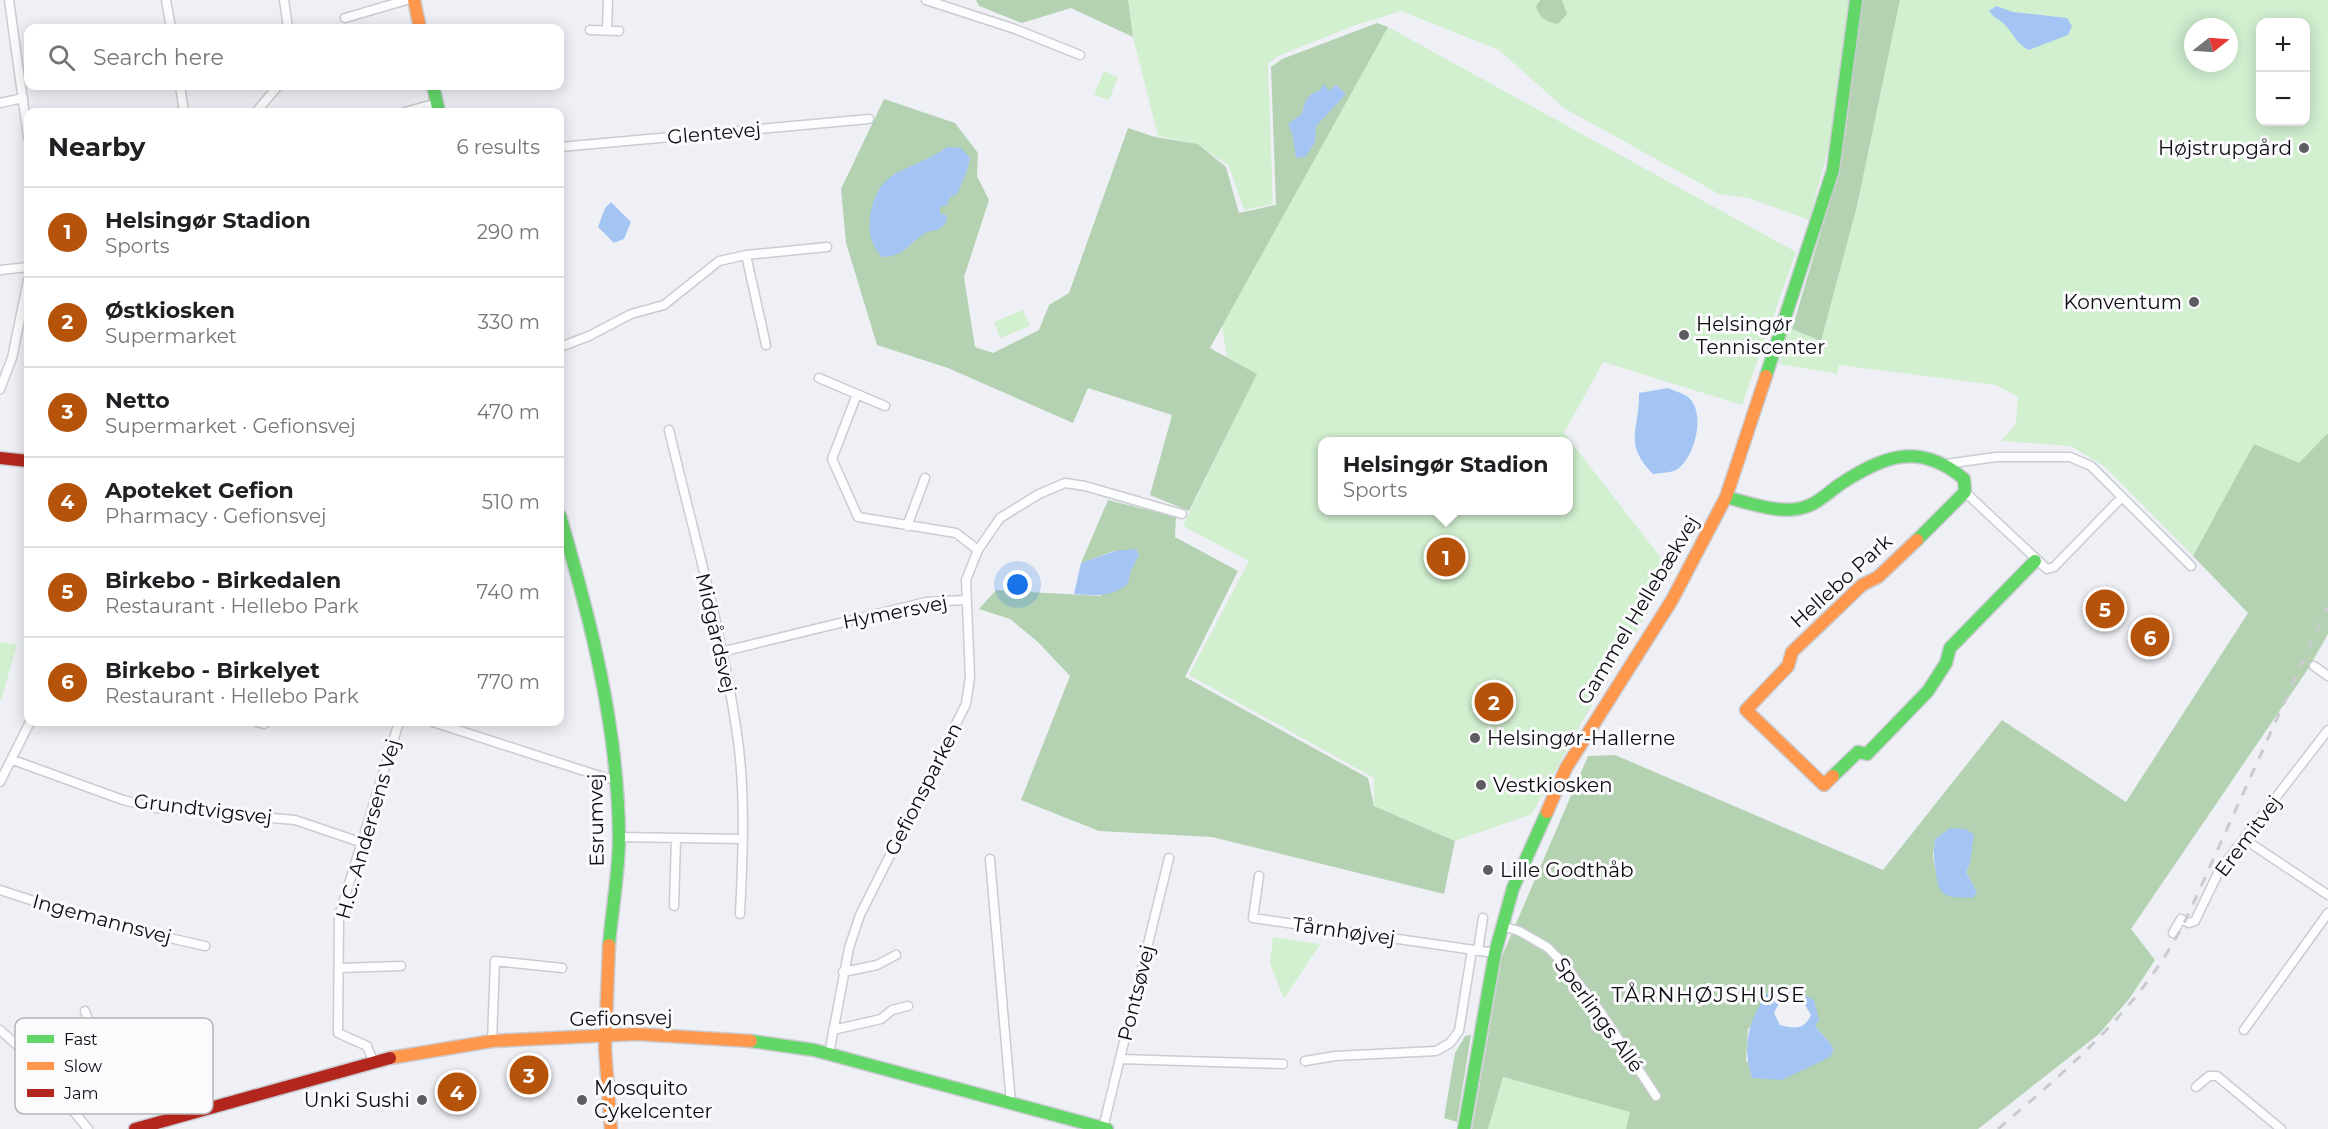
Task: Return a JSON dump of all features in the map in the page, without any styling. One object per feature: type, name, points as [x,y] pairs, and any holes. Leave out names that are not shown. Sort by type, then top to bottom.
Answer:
[{"type":"street","points":[[9,0],[24,108]]},
{"type":"street","points":[[166,0],[170,24]]},
{"type":"street","points":[[284,0],[287,24]]},
{"type":"street","points":[[345,18],[407,0]]},
{"type":"street","points":[[414,0],[419,24]]},
{"type":"street","points":[[607,30],[608,0]]},
{"type":"street","points":[[926,0],[1014,29],[1080,55]]},
{"type":"street","name":"Gammel Hellebækvej","points":[[1464,1129],[1495,953],[1513,888],[1566,768],[1672,600],[1726,497],[1833,170],[1856,0]]},
{"type":"street","points":[[590,30],[620,31]]},
{"type":"street","points":[[181,90],[183,108]]},
{"type":"street","points":[[259,108],[275,90]]},
{"type":"street","points":[[434,90],[438,108]]},
{"type":"street","points":[[0,103],[23,98]]},
{"type":"street","name":"Glentevej","points":[[564,147],[869,118]]},
{"type":"street","points":[[564,345],[589,336],[631,314],[664,306],[706,269],[719,261],[746,255],[827,247]]},
{"type":"street","points":[[746,255],[766,345]]},
{"type":"street","points":[[0,270],[24,267]]},
{"type":"street","points":[[0,389],[12,358],[24,300]]},
{"type":"street","points":[[819,378],[885,406]]},
{"type":"street","points":[[857,394],[832,459],[858,517],[956,533],[978,550]]},
{"type":"street","name":"Midgårdsvej","points":[[669,430],[721,652],[736,727],[743,839],[741,914]]},
{"type":"street","points":[[1726,497],[1792,509],[1808,506],[1866,467],[1890,458],[1912,456],[1946,464],[1996,458],[2070,457],[2091,466],[2191,566]]},
{"type":"street","points":[[0,458],[24,461]]},
{"type":"street","points":[[1946,464],[1964,479],[1965,492],[2047,570],[2054,567],[2122,497]]},
{"type":"street","points":[[907,526],[925,478]]},
{"type":"street","name":"Hymersvej","points":[[721,652],[926,602],[965,600],[966,580],[978,550],[1000,518],[1039,494],[1065,483],[1085,486],[1182,514]]},
{"type":"street","name":"Hellebo Park","points":[[1965,492],[1878,577],[1862,585],[1791,652],[1788,666],[1746,710],[1824,785],[1858,752],[1867,754],[1940,678],[1948,662],[1950,648],[2035,561]]},
{"type":"street","name":"Esrumvej","points":[[564,541],[600,658],[616,778],[619,837],[604,1036],[611,1129]]},
{"type":"street","name":"Gefionsparken","points":[[829,1054],[843,972],[860,915],[966,704],[970,677],[965,600]]},
{"type":"street","points":[[2314,666],[2328,676]]},
{"type":"street","points":[[0,782],[28,726]]},
{"type":"street","name":"H.C. Andersens Vej","points":[[373,1061],[367,1046],[338,1033],[339,916],[398,726]]},
{"type":"street","points":[[445,726],[606,778],[616,778]]},
{"type":"street","name":"Eremitvej","points":[[2173,933],[2181,919],[2189,923],[2195,921],[2219,871],[2328,730]]},
{"type":"street","name":"Grundtvigsvej","points":[[13,759],[156,808],[295,820],[360,843]]},
{"type":"street","points":[[619,837],[743,839]]},
{"type":"street","points":[[674,906],[676,838]]},
{"type":"street","points":[[2244,839],[2328,895]]},
{"type":"street","name":"Pontsøvej","points":[[1105,1129],[1169,858]]},
{"type":"street","points":[[990,859],[1011,1103]]},
{"type":"street","name":"Tårnhøjvej","points":[[1259,876],[1253,918],[1495,953]]},
{"type":"street","name":"Ingemannsvej","points":[[0,890],[99,922],[205,946]]},
{"type":"street","points":[[2244,1030],[2328,913]]},
{"type":"street","points":[[1305,1060],[1335,1056],[1436,1051],[1450,1043],[1459,1031],[1483,918]]},
{"type":"street","name":"Sperlings Allé","points":[[1502,926],[1519,931],[1547,947],[1561,961],[1600,1011],[1656,1096]]},
{"type":"street","points":[[843,972],[877,965],[896,955]]},
{"type":"street","points":[[492,1041],[495,961],[562,968]]},
{"type":"street","points":[[339,968],[401,966]]},
{"type":"street","points":[[833,1030],[881,1020],[892,1010],[908,1005]]},
{"type":"street","points":[[85,1011],[87,1018]]},
{"type":"street","points":[[0,1030],[15,1043]]},
{"type":"street","name":"Gefionsvej","points":[[213,1107],[373,1061],[492,1041],[636,1034],[753,1041],[829,1054],[1105,1129]]},
{"type":"street","points":[[1120,1059],[1283,1064]]},
{"type":"street","points":[[2196,1087],[2209,1076],[2217,1076],[2281,1129]]},
{"type":"street","points":[[76,1114],[88,1129]]},
{"type":"street","name":"Gefionsvej","points":[[135,1129],[188,1114]]},
{"type":"green space","points":[[976,0],[1128,0],[1133,37],[1071,8],[1022,23],[979,6]]},
{"type":"green space","points":[[1128,0],[1849,0],[1831,139],[1809,220],[1749,198],[1719,194],[1564,108],[1499,50],[1401,11],[1356,25],[1278,56],[1268,64],[1273,204],[1244,210],[1229,166],[1198,144],[1158,136],[1133,37]]},
{"type":"green space","points":[[1540,0],[1562,0],[1567,14],[1558,24],[1547,21],[1537,10],[1536,6]]},
{"type":"green space","points":[[1860,0],[1900,0],[1857,206],[1821,341],[1792,329],[1838,174],[1846,130]]},
{"type":"green space","points":[[1900,0],[2328,0],[2328,433],[2300,464],[2254,445],[2193,556],[2105,467],[2071,446],[2001,441],[2016,424],[2018,397],[1996,385],[1839,365],[1837,374],[1779,364],[1787,333],[1792,329],[1821,341],[1857,206]]},
{"type":"green space","points":[[1377,23],[1388,27],[1210,348],[1257,374],[1189,511],[1150,495],[1172,415],[1088,388],[1073,423],[948,368],[877,345],[846,243],[841,189],[884,99],[955,123],[978,153],[977,176],[989,200],[964,277],[975,347],[993,353],[1039,330],[1049,305],[1069,293],[1128,128],[1155,137],[1198,144],[1226,167],[1239,213],[1276,205],[1271,67],[1282,59]]},
{"type":"green space","points":[[1388,27],[1796,252],[1742,405],[1603,362],[1564,433],[1567,437],[1318,437],[1318,515],[1573,515],[1573,445],[1672,572],[1582,722],[1532,814],[1455,841],[1374,806],[1374,778],[1189,675],[1249,561],[1183,526],[1256,374],[1227,357],[1222,326]]},
{"type":"green space","points":[[1104,71],[1118,77],[1109,100],[1094,95]]},
{"type":"green space","points":[[1023,310],[1030,326],[1000,338],[994,322]]},
{"type":"green space","points":[[2328,433],[2328,634],[2308,669],[2131,929],[2155,960],[2129,999],[2099,1034],[1978,1129],[1626,1129],[1630,1112],[1503,1077],[1488,1129],[1472,1129],[1502,956],[1588,756],[1615,755],[1883,870],[2002,720],[2126,802],[2248,613],[2193,556],[2254,444],[2299,463]],"holes":[[[1950,828],[1970,863],[1966,872],[1977,892],[1935,869],[1933,855],[1935,840]],[[1791,987],[1819,1020],[1815,1025],[1834,1050],[1782,1080],[1746,1061],[1748,1029]]]},
{"type":"green space","points":[[1108,500],[1176,517],[1175,537],[1238,571],[1185,677],[1368,778],[1374,806],[1455,841],[1444,894],[1212,837],[1099,831],[1021,800],[1070,676],[1038,642],[1010,619],[979,609],[996,590],[1100,596],[1131,570],[1139,555],[1114,551],[1081,563]]},
{"type":"green space","points":[[0,642],[17,645],[1,700],[0,700]]},
{"type":"green space","points":[[1273,937],[1320,944],[1284,999],[1270,963]]},
{"type":"green space","points":[[1471,1035],[1457,1122],[1444,1118],[1455,1053],[1465,1036]]},
{"type":"green space","points":[[1503,1077],[1631,1112],[1670,1129],[1488,1129]]},
{"type":"water","points":[[1996,6],[2013,12],[2067,18],[2072,26],[2068,35],[2029,50],[1989,11]]},
{"type":"water","points":[[1324,84],[1329,91],[1336,85],[1346,94],[1316,126],[1315,142],[1305,157],[1296,158],[1293,136],[1288,124],[1302,114],[1307,99],[1320,90]]},
{"type":"water","points":[[947,147],[961,148],[970,158],[957,194],[950,197],[947,205],[940,207],[940,213],[947,216],[946,223],[938,230],[923,235],[899,253],[882,257],[873,244],[870,234],[870,218],[880,188],[897,173]]},
{"type":"water","points":[[611,202],[631,222],[624,239],[614,243],[598,227],[605,208]]},
{"type":"water","points":[[1668,388],[1687,396],[1694,405],[1697,414],[1696,436],[1683,464],[1674,471],[1653,474],[1638,453],[1635,444],[1639,393]]},
{"type":"water","points":[[1136,549],[1139,555],[1131,570],[1128,584],[1102,595],[1074,594],[1081,563],[1115,551]]},
{"type":"water","points":[[1950,828],[1966,829],[1974,835],[1970,863],[1966,872],[1977,892],[1973,898],[1952,897],[1939,888],[1934,856],[1935,839]]},
{"type":"water","points":[[1791,987],[1814,1000],[1819,1020],[1815,1025],[1834,1050],[1830,1057],[1782,1080],[1752,1078],[1747,1055],[1752,1021],[1770,990]],"holes":[[[1782,997],[1805,1005],[1811,1015],[1802,1026],[1795,1028],[1780,1025],[1774,1013]]]},
{"type":"railway","points":[[1998,1129],[2053,1082],[2105,1032],[2151,977],[2171,947],[2188,915],[2328,606]]},
{"type":"traffic: fast","points":[[1766,376],[1833,170],[1856,0]]},
{"type":"traffic: fast","points":[[434,90],[438,108]]},
{"type":"traffic: fast","points":[[1726,497],[1767,508],[1798,509],[1812,504],[1855,475],[1886,460],[1901,457],[1932,460],[1948,467],[1964,479],[1965,492],[1917,540]]},
{"type":"traffic: fast","points":[[564,530],[601,674],[614,755],[619,850],[609,945]]},
{"type":"traffic: fast","points":[[1833,776],[1858,752],[1867,754],[1928,691],[1946,663],[1950,648],[2035,561]]},
{"type":"traffic: fast","points":[[1464,1129],[1495,953],[1513,888],[1547,812]]},
{"type":"traffic: fast","points":[[751,1041],[814,1050],[1107,1129]]},
{"type":"traffic: slow","points":[[414,0],[419,24]]},
{"type":"traffic: slow","points":[[1547,812],[1566,768],[1672,600],[1726,497],[1766,376]]},
{"type":"traffic: slow","points":[[1833,776],[1824,785],[1746,710],[1788,666],[1792,652],[1862,585],[1878,577],[1917,540]]},
{"type":"traffic: slow","points":[[609,945],[605,1049],[611,1129]]},
{"type":"traffic: slow","points":[[390,1058],[492,1041],[636,1034],[751,1041]]},
{"type":"traffic: jam","points":[[0,458],[24,461]]},
{"type":"traffic: jam","points":[[213,1107],[390,1058]]},
{"type":"traffic: jam","points":[[135,1129],[189,1114]]},
{"type":"place","name":"Højstrupgård","points":[[2304,148]]},
{"type":"place","name":"Konventum","points":[[2194,302]]},
{"type":"place","name":"Helsingør Tenniscenter","points":[[1684,335]]},
{"type":"place","name":"Helsingør Stadion","points":[[1446,557]]},
{"type":"place","name":"Birkebo - Birkedalen","points":[[2105,609]]},
{"type":"place","name":"Birkebo - Birkelyet","points":[[2150,637]]},
{"type":"place","name":"Østkiosken","points":[[1494,702]]},
{"type":"place","name":"Helsingør-Hallerne","points":[[1475,738]]},
{"type":"place","name":"Vestkiosken","points":[[1481,785]]},
{"type":"place","name":"Lille Godthåb","points":[[1488,870]]},
{"type":"place","name":"Netto","points":[[529,1075]]},
{"type":"place","name":"Apoteket Gefion","points":[[457,1092]]},
{"type":"place","name":"Unki Sushi","points":[[422,1100]]},
{"type":"place","name":"Mosquito Cykelcenter","points":[[582,1100]]},
{"type":"district","name":"TÅRNHØJSHUSE","points":[[1709,994]]}]
